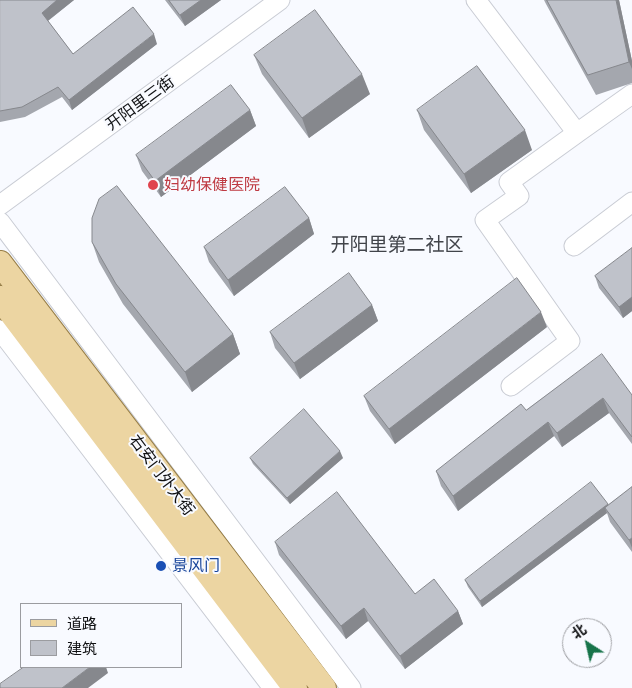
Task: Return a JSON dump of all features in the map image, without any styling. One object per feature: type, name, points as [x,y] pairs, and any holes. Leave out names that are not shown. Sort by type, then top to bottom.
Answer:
[{"type":"main road","name":"右安门外大街","points":[[0,263],[324,688]]},
{"type":"main road","name":"右安门外大街","points":[[0,298],[295,688]]},
{"type":"street","name":"开阳里三街","points":[[0,205],[280,0]]},
{"type":"street","points":[[483,2],[576,133]]},
{"type":"street","points":[[511,386],[570,341],[485,220],[519,196],[509,182],[632,94]]},
{"type":"street","points":[[574,246],[632,202]]},
{"type":"street","points":[[0,222],[350,688]]},
{"type":"street","points":[[0,330],[273,688]]},
{"type":"building","points":[[0,0],[57,0],[42,13],[73,54],[133,7],[154,34],[69,100],[58,87],[22,107],[0,111]]},
{"type":"building","points":[[169,0],[201,0],[180,15]]},
{"type":"building","points":[[547,0],[616,0],[629,62],[588,75]]},
{"type":"building","points":[[315,10],[362,74],[302,118],[254,55]]},
{"type":"building","points":[[477,66],[525,130],[464,174],[417,110]]},
{"type":"building","points":[[231,85],[250,110],[155,181],[136,155]]},
{"type":"building","points":[[117,186],[233,334],[185,372],[116,284],[92,242],[92,218],[99,199]]},
{"type":"building","points":[[285,187],[309,218],[228,280],[204,247]]},
{"type":"building","points":[[632,248],[632,297],[619,307],[595,276]]},
{"type":"building","points":[[349,273],[372,305],[294,363],[270,332]]},
{"type":"building","points":[[517,278],[541,312],[389,429],[364,396]]},
{"type":"building","points":[[602,354],[632,395],[632,437],[603,398],[557,433],[548,422],[453,496],[436,471],[521,404],[526,410]]},
{"type":"building","points":[[304,409],[340,451],[287,498],[250,458]]},
{"type":"building","points":[[591,482],[608,504],[480,601],[465,580]]},
{"type":"building","points":[[632,487],[632,538],[629,540],[605,508]]},
{"type":"building","points":[[337,492],[415,594],[434,579],[458,611],[400,656],[364,608],[341,626],[275,542]]},
{"type":"building","points":[[23,668],[89,668],[62,688],[0,688],[0,684]]},
{"type":"place","name":"妇幼保健医院","points":[[153,185]]},
{"type":"place","name":"景风门","points":[[161,566]]},
{"type":"district","name":"开阳里第二社区","points":[[397,245]]}]
